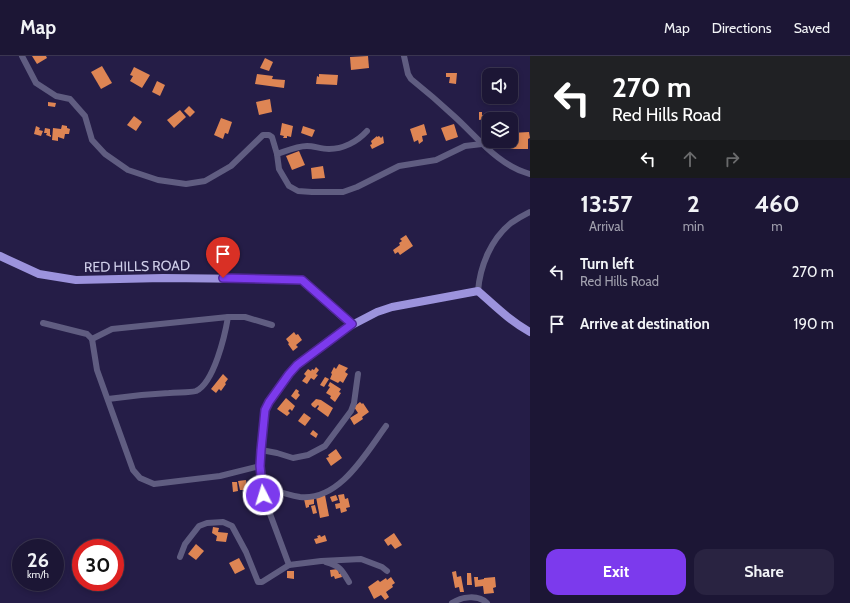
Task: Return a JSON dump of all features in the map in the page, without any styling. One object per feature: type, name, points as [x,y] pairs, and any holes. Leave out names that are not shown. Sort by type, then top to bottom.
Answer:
[{"type":"main road","name":"RED HILLS ROAD","points":[[0,256],[39,274],[76,280],[178,278],[268,278],[302,280],[352,324]]},
{"type":"main road","points":[[352,324],[377,312],[392,307],[478,291],[504,314],[530,332]]},
{"type":"street","points":[[22,56],[36,83],[56,96],[70,99],[85,116],[92,140],[105,154],[128,170],[158,180],[186,184],[205,181],[231,166],[263,135],[269,135],[272,137],[277,154],[279,169],[289,186],[298,191],[343,192],[357,187],[399,166],[436,160],[465,146],[482,144]]},
{"type":"street","points":[[404,56],[408,74],[411,79],[454,116],[482,144]]},
{"type":"street","points":[[277,154],[306,146],[337,149],[361,138],[367,131]]},
{"type":"street","points":[[487,148],[507,164],[530,174]]},
{"type":"street","points":[[478,291],[482,268],[499,234],[512,222],[530,212]]},
{"type":"street","points":[[108,399],[140,394],[196,391],[205,385],[216,363],[226,334],[228,317]]},
{"type":"street","points":[[92,339],[112,329],[228,317],[245,317],[272,324]]},
{"type":"street","points":[[43,323],[87,334],[92,339],[97,370],[133,470],[140,478],[154,484],[220,476],[260,466]]},
{"type":"street","points":[[289,565],[263,495],[260,466],[265,410],[269,402],[297,365],[352,324]]},
{"type":"street","points":[[261,450],[294,458],[308,455],[325,446],[351,411],[354,403],[358,374]]},
{"type":"street","points":[[262,486],[301,497],[313,496],[327,492],[339,484],[357,468],[386,426]]},
{"type":"street","points":[[180,558],[184,544],[199,526],[207,523],[223,522],[232,526],[246,552],[258,582],[262,582],[289,565],[321,561],[361,559],[382,567],[387,571]]},
{"type":"street","points":[[321,561],[336,565],[343,570],[349,582]]},
{"type":"street","points":[[452,603],[458,599],[470,597],[479,598],[487,603]]},
{"type":"building","points":[[32,56],[46,56],[47,58],[37,64]]},
{"type":"building","points":[[368,56],[369,68],[351,70],[350,57]]},
{"type":"building","points":[[265,58],[273,62],[269,71],[260,68]]},
{"type":"building","points":[[102,66],[112,83],[101,89],[91,72]]},
{"type":"building","points":[[134,67],[150,75],[142,88],[130,81],[133,76],[130,75]]},
{"type":"building","points":[[446,73],[457,73],[456,84],[449,83],[450,77],[446,77]]},
{"type":"building","points":[[257,74],[273,76],[272,79],[285,80],[284,88],[255,84]]},
{"type":"building","points":[[319,74],[338,75],[337,85],[316,84],[317,76],[319,77]]},
{"type":"building","points":[[157,81],[165,85],[160,96],[152,92]]},
{"type":"building","points":[[270,99],[272,112],[259,115],[256,102]]},
{"type":"building","points":[[48,102],[56,103],[55,107],[48,106]]},
{"type":"building","points":[[189,106],[195,112],[190,117],[184,111]]},
{"type":"building","points":[[180,110],[186,117],[174,128],[167,120]]},
{"type":"building","points":[[479,112],[482,112],[482,119],[479,120]]},
{"type":"building","points":[[134,116],[142,122],[136,131],[127,125]]},
{"type":"building","points":[[221,118],[232,122],[228,134],[225,133],[223,139],[214,135]]},
{"type":"building","points":[[282,123],[293,126],[291,137],[287,136],[287,138],[283,138],[284,136],[280,135]]},
{"type":"building","points":[[424,124],[427,135],[422,136],[423,141],[419,144],[418,140],[414,142],[410,129]]},
{"type":"building","points":[[454,124],[458,137],[446,141],[441,128]]},
{"type":"building","points":[[62,125],[67,126],[67,128],[70,129],[69,134],[65,134],[64,139],[58,137],[58,141],[52,140],[53,128],[61,129]]},
{"type":"building","points":[[36,126],[40,128],[39,130],[43,131],[41,136],[34,134]]},
{"type":"building","points":[[303,126],[315,130],[312,137],[301,133]]},
{"type":"building","points":[[45,128],[50,129],[51,137],[46,135],[47,133],[44,133]]},
{"type":"building","points":[[529,132],[530,138],[528,139],[528,149],[509,149],[518,148],[518,133]]},
{"type":"building","points":[[377,136],[381,138],[383,136],[384,143],[372,149],[370,145],[372,144],[371,141]]},
{"type":"building","points":[[299,151],[305,165],[292,170],[286,156]]},
{"type":"building","points":[[323,166],[325,178],[312,179],[311,168]]},
{"type":"building","points":[[406,235],[413,246],[400,255],[398,252],[395,254],[393,250],[400,245],[399,243],[402,241],[400,239]]},
{"type":"building","points":[[294,332],[296,335],[298,334],[302,340],[296,345],[298,347],[293,351],[286,339]]},
{"type":"building","points":[[339,364],[348,368],[345,372],[348,374],[343,383],[340,381],[338,383],[330,379],[334,367],[336,369]]},
{"type":"building","points":[[316,367],[319,370],[316,374],[318,375],[314,380],[311,378],[307,384],[302,381],[306,376],[304,374],[308,369],[311,371]]},
{"type":"building","points":[[223,374],[228,379],[221,391],[219,389],[216,393],[211,389]]},
{"type":"building","points":[[325,377],[329,379],[324,387],[320,385]]},
{"type":"building","points":[[330,382],[341,389],[339,392],[341,393],[335,402],[330,398],[331,396],[326,393],[330,387],[328,386]]},
{"type":"building","points":[[296,389],[299,391],[298,393],[300,395],[296,400],[291,396]]},
{"type":"building","points":[[286,398],[295,406],[292,411],[290,409],[288,411],[290,413],[287,416],[277,409]]},
{"type":"building","points":[[316,399],[321,400],[333,408],[328,417],[317,409],[319,406],[318,405],[315,408],[312,406],[311,404]]},
{"type":"building","points":[[360,402],[362,404],[363,403],[369,412],[362,417],[363,419],[354,425],[350,418],[358,413],[354,407]]},
{"type":"building","points":[[304,413],[311,418],[305,426],[298,421]]},
{"type":"building","points":[[313,430],[318,434],[316,438],[310,434]]},
{"type":"building","points":[[336,449],[342,458],[331,466],[326,458],[329,457],[328,455]]},
{"type":"building","points":[[246,480],[247,490],[240,490],[238,481]]},
{"type":"building","points":[[232,482],[237,482],[238,491],[233,492]]},
{"type":"building","points":[[344,494],[345,499],[348,498],[350,507],[346,508],[347,511],[341,513],[340,508],[336,509],[335,504],[340,503],[338,495]]},
{"type":"building","points":[[325,495],[329,516],[320,518],[316,497]]},
{"type":"building","points":[[336,495],[338,500],[332,502],[330,497]]},
{"type":"building","points":[[314,497],[314,504],[309,505],[309,507],[306,508],[304,499]]},
{"type":"building","points":[[315,505],[317,513],[313,514],[311,506]]},
{"type":"building","points":[[213,527],[219,528],[218,532],[228,533],[226,542],[216,541],[217,536],[212,533]]},
{"type":"building","points":[[394,533],[402,545],[395,549],[391,544],[388,546],[384,540]]},
{"type":"building","points":[[320,535],[321,537],[325,535],[327,541],[316,544],[314,539],[318,538],[317,536]]},
{"type":"building","points":[[196,544],[204,551],[196,560],[188,554]]},
{"type":"building","points":[[239,558],[245,569],[235,574],[229,563]]},
{"type":"building","points":[[338,569],[339,574],[341,573],[342,577],[335,579],[334,576],[331,577],[330,570]]},
{"type":"building","points":[[287,571],[294,571],[294,579],[287,578]]},
{"type":"building","points":[[456,571],[457,577],[461,576],[464,592],[460,592],[459,587],[455,588],[452,572]]},
{"type":"building","points":[[467,573],[471,573],[472,585],[467,585]]},
{"type":"building","points":[[391,577],[395,583],[392,585],[393,587],[386,592],[389,597],[385,600],[381,595],[374,599],[368,587],[378,580],[380,582]]},
{"type":"building","points":[[474,577],[478,577],[478,580],[495,577],[496,587],[493,588],[494,593],[484,594],[483,586],[475,587]]},
{"type":"route","points":[[223,278],[302,280],[352,324],[330,342],[297,365],[269,402],[265,410],[261,450],[260,466],[263,495]]}]
